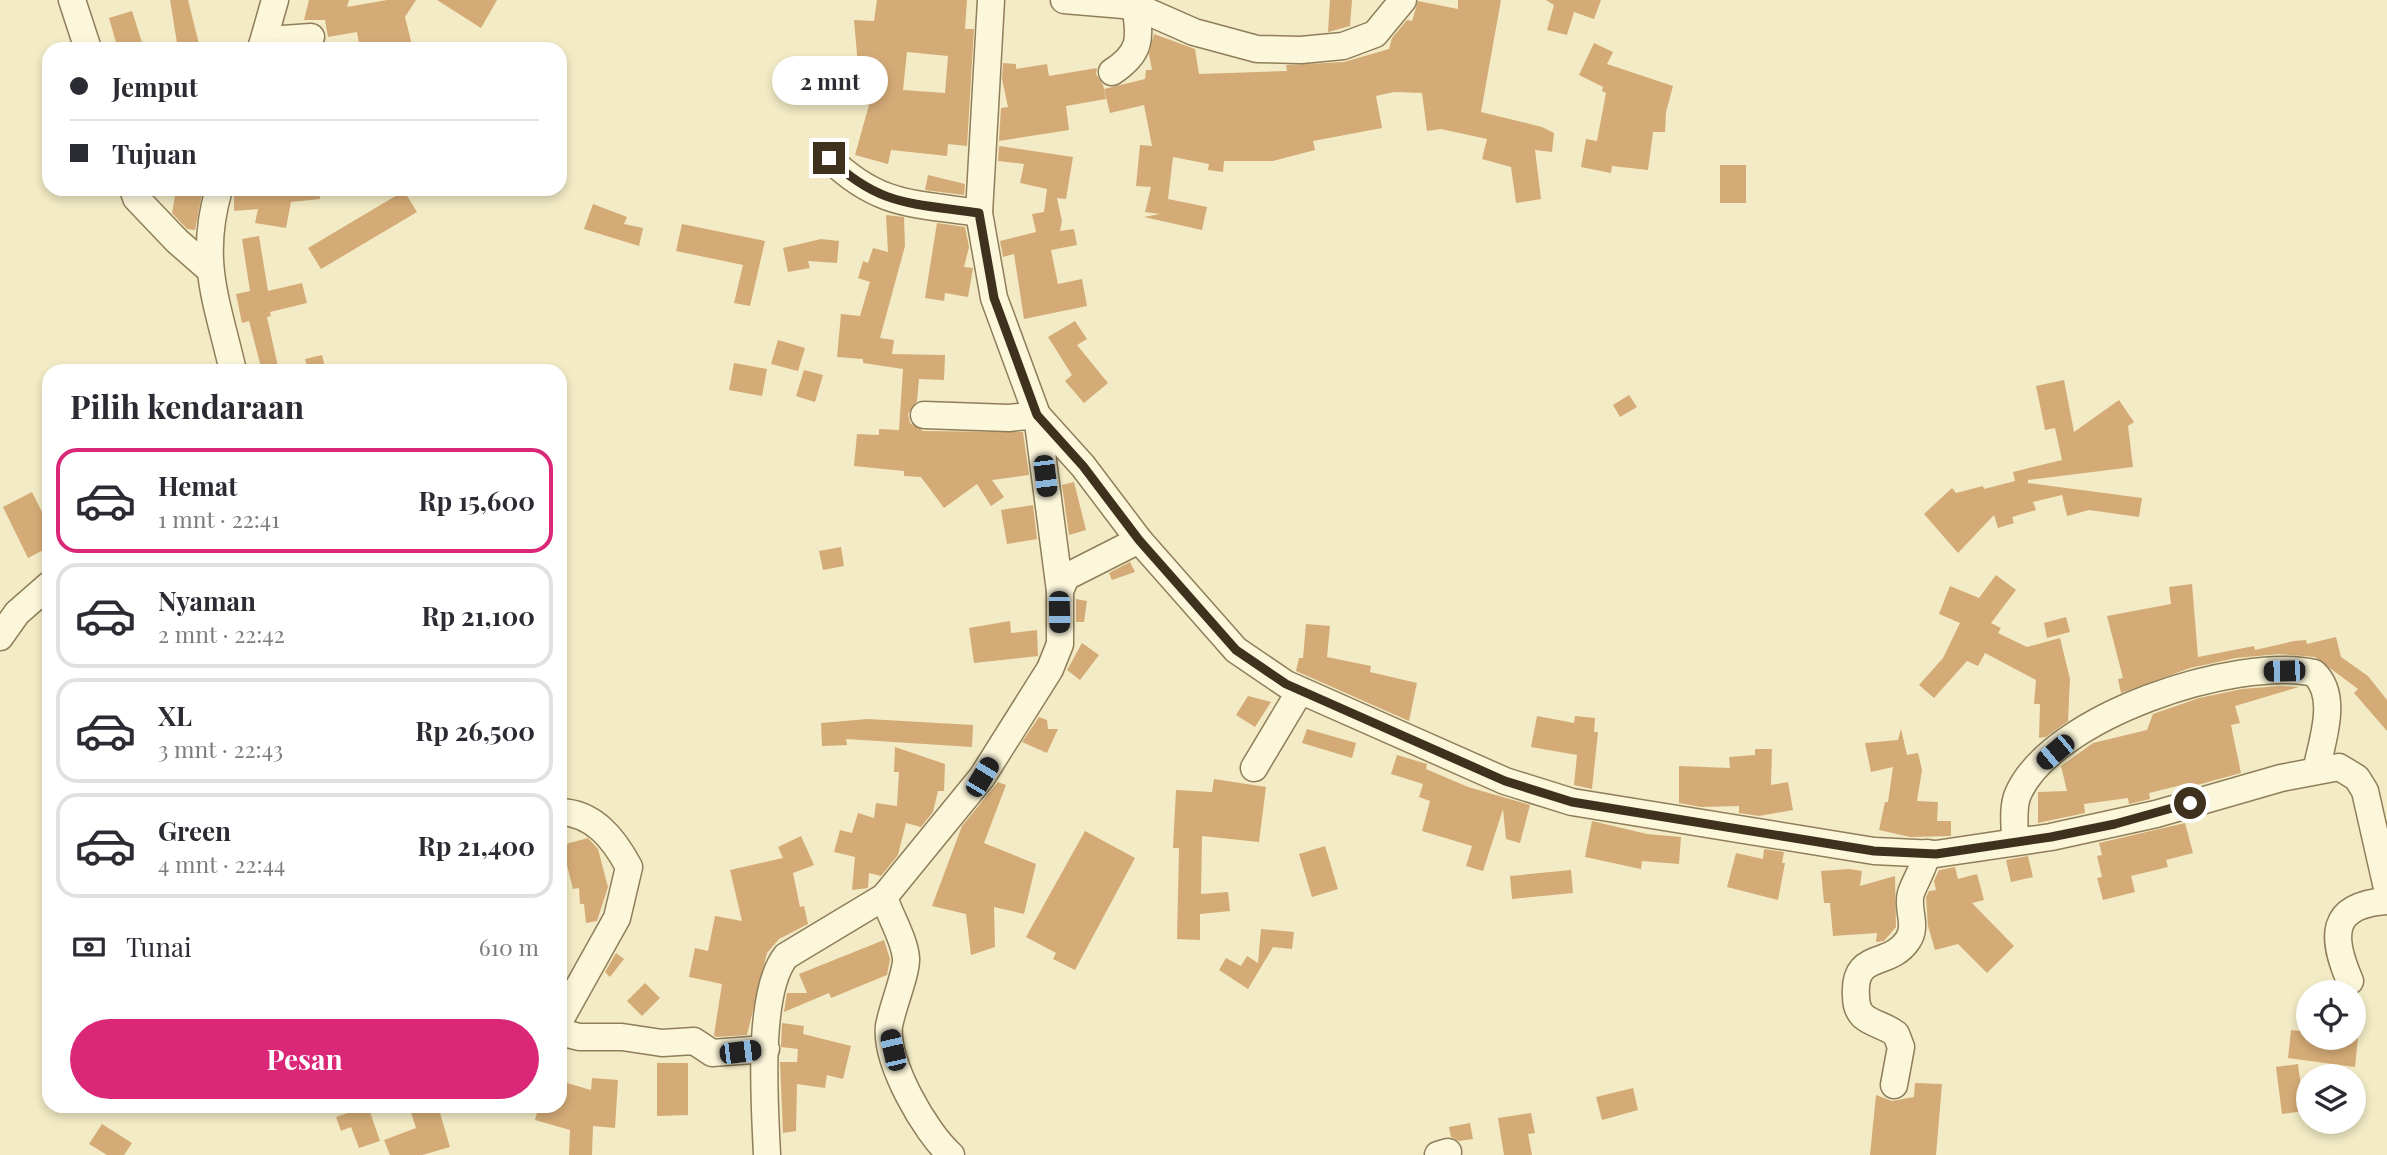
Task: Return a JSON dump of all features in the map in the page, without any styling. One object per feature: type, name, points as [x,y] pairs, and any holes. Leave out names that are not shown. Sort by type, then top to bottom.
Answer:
[{"type":"street","points":[[72,0],[87,42]]},
{"type":"street","points":[[263,42],[275,0]]},
{"type":"street","points":[[767,1155],[766,1049],[770,997],[779,965],[786,956],[884,897],[982,777],[1050,669],[1060,644],[1060,591],[1037,415],[994,298],[979,213],[990,0]]},
{"type":"street","points":[[1064,0],[1135,6],[1194,32],[1257,49],[1301,50],[1343,46],[1375,34],[1402,0]]},
{"type":"street","points":[[1112,72],[1135,52],[1139,31],[1135,6]]},
{"type":"street","points":[[275,42],[311,37]]},
{"type":"street","points":[[829,158],[854,182],[880,196],[979,213]]},
{"type":"street","points":[[135,196],[177,241],[209,269]]},
{"type":"street","points":[[217,196],[208,230],[209,269],[231,364]]},
{"type":"street","points":[[924,415],[1009,418],[1037,415]]},
{"type":"street","points":[[1037,415],[1083,466],[1139,540],[1236,650],[1300,691],[1505,781],[1572,802],[1874,851],[1927,853],[2015,842],[2115,824],[2339,767],[2349,771],[2362,784],[2387,888]]},
{"type":"street","points":[[1060,591],[1072,572],[1139,540]]},
{"type":"street","points":[[0,637],[17,613],[42,591]]},
{"type":"street","points":[[2015,842],[2018,793],[2040,765],[2084,728],[2131,703],[2196,684],[2264,671],[2314,673],[2326,688],[2327,703],[2316,771]]},
{"type":"street","points":[[1254,768],[1300,691]]},
{"type":"street","points":[[567,814],[592,821],[615,841],[629,867],[617,918],[567,1007]]},
{"type":"street","points":[[1894,1085],[1901,1047],[1896,1034],[1861,1014],[1856,1003],[1857,974],[1864,965],[1900,951],[1911,936],[1913,921],[1910,894],[1925,867],[1927,853]]},
{"type":"street","points":[[884,897],[906,956],[889,1030],[898,1070],[912,1103],[940,1145],[951,1155]]},
{"type":"street","points":[[2350,980],[2339,956],[2336,940],[2338,927],[2343,918],[2361,905],[2387,901]]},
{"type":"street","points":[[567,1034],[579,1037],[622,1037],[662,1043],[694,1041],[712,1053],[766,1049]]},
{"type":"building","points":[[170,0],[188,0],[198,42],[177,42]]},
{"type":"building","points":[[309,0],[349,0],[347,7],[387,0],[416,0],[405,17],[411,42],[359,42],[357,32],[328,37],[325,20],[304,20]]},
{"type":"building","points":[[437,0],[497,0],[481,28]]},
{"type":"building","points":[[877,0],[967,0],[965,29],[974,29],[967,146],[948,144],[947,156],[891,150],[888,164],[855,155],[869,105],[851,105],[851,66],[858,66],[854,20],[874,21]],"holes":[[[907,52],[948,56],[945,93],[903,90]]]},
{"type":"building","points":[[1330,0],[1352,0],[1350,26],[1328,32]]},
{"type":"building","points":[[1458,0],[1501,0],[1481,112],[1542,127],[1554,133],[1552,152],[1535,150],[1541,199],[1516,203],[1511,167],[1482,159],[1487,139],[1441,129],[1427,131],[1422,93],[1394,92],[1376,96],[1382,128],[1313,141],[1315,150],[1273,161],[1224,161],[1223,172],[1208,170],[1209,164],[1173,157],[1168,199],[1207,207],[1202,230],[1144,217],[1160,214],[1145,212],[1151,187],[1136,186],[1140,145],[1152,146],[1144,105],[1110,113],[1104,89],[1145,79],[1146,70],[1152,70],[1149,54],[1154,34],[1195,49],[1199,74],[1287,71],[1286,65],[1344,62],[1389,49],[1392,38],[1407,20],[1412,21],[1418,1],[1458,9]]},
{"type":"building","points":[[1546,0],[1601,0],[1594,19],[1574,12],[1567,35],[1547,30],[1554,5]]},
{"type":"building","points":[[132,11],[142,42],[116,42],[109,18]]},
{"type":"building","points":[[1594,43],[1613,52],[1607,64],[1673,86],[1666,112],[1665,132],[1653,132],[1648,170],[1612,166],[1611,173],[1581,167],[1586,139],[1597,141],[1606,93],[1602,91],[1603,87],[1579,75]]},
{"type":"building","points":[[1003,63],[1016,64],[1016,69],[1047,64],[1049,76],[1097,68],[1096,74],[1103,85],[1106,99],[1066,106],[1069,130],[999,141],[1001,108],[1008,107],[1002,79]]},
{"type":"building","points":[[999,146],[1073,157],[1066,199],[1057,198],[1062,221],[1060,231],[1074,229],[1077,245],[1051,250],[1058,284],[1082,279],[1087,306],[1024,319],[1014,254],[1003,257],[1000,241],[1036,232],[1032,214],[1044,212],[1047,189],[1020,183],[1024,164],[998,161]]},
{"type":"building","points":[[1720,165],[1746,165],[1746,203],[1720,203]]},
{"type":"building","points":[[928,175],[965,184],[964,195],[925,190]]},
{"type":"building","points":[[175,196],[202,196],[195,230],[187,229],[172,213]]},
{"type":"building","points":[[234,196],[320,196],[320,199],[291,202],[286,228],[255,223],[258,209],[234,211]]},
{"type":"building","points":[[396,196],[407,196],[417,212],[321,269],[308,248]]},
{"type":"building","points":[[593,204],[627,217],[624,224],[643,228],[639,246],[584,229]]},
{"type":"building","points":[[886,215],[904,217],[905,246],[880,338],[894,340],[892,354],[945,355],[944,380],[919,379],[917,401],[908,414],[910,423],[923,431],[1023,432],[1029,475],[992,480],[1004,497],[991,506],[977,484],[944,508],[921,477],[904,476],[904,471],[854,466],[857,434],[879,435],[879,429],[899,430],[903,369],[863,363],[863,359],[837,357],[841,314],[860,316],[870,282],[858,278],[863,261],[868,263],[873,248],[888,252]]},
{"type":"building","points":[[937,223],[965,227],[969,247],[964,267],[973,268],[968,297],[945,293],[944,301],[925,298]]},
{"type":"building","points":[[682,224],[765,241],[750,306],[734,303],[743,265],[676,251]]},
{"type":"building","points":[[259,236],[268,291],[302,283],[307,303],[270,312],[271,316],[267,317],[277,364],[260,364],[249,321],[242,323],[236,294],[250,291],[242,239]]},
{"type":"building","points":[[821,239],[839,241],[837,263],[808,261],[810,268],[788,272],[783,248]]},
{"type":"building","points":[[1075,321],[1087,339],[1077,345],[1108,383],[1084,403],[1065,381],[1072,375],[1048,337]]},
{"type":"building","points":[[778,340],[805,348],[798,371],[771,364]]},
{"type":"building","points":[[322,355],[324,364],[306,364],[305,359]]},
{"type":"building","points":[[734,363],[767,369],[762,396],[729,390]]},
{"type":"building","points":[[804,370],[823,375],[815,402],[796,396]]},
{"type":"building","points":[[2064,380],[2074,432],[2119,400],[2134,422],[2128,426],[2133,467],[2028,480],[2028,483],[2142,498],[2139,517],[2089,510],[2067,516],[2062,495],[2033,502],[2036,510],[2012,517],[2014,523],[1998,528],[1994,515],[1958,553],[1924,514],[1952,488],[1956,493],[1983,486],[1984,489],[2015,481],[2013,472],[2062,460],[2055,428],[2045,430],[2036,386]]},
{"type":"building","points":[[1629,395],[1637,407],[1620,417],[1613,405]]},
{"type":"building","points":[[1074,482],[1086,530],[1069,535],[1062,485]]},
{"type":"building","points":[[32,492],[42,512],[42,551],[28,558],[3,507]]},
{"type":"building","points":[[1033,505],[1037,539],[1007,544],[1001,510]]},
{"type":"building","points":[[841,547],[844,566],[823,570],[819,551]]},
{"type":"building","points":[[1130,562],[1135,572],[1112,580],[1109,573]]},
{"type":"building","points":[[1996,575],[2016,590],[1991,623],[2001,628],[1998,633],[2027,647],[2060,638],[2070,679],[2068,721],[2046,737],[2039,738],[2040,704],[2034,704],[2036,680],[1985,653],[1978,666],[1967,661],[1934,698],[1919,685],[1943,658],[1960,623],[1939,614],[1950,586],[1979,598]]},
{"type":"building","points":[[2192,584],[2198,657],[2254,646],[2255,650],[2294,641],[2306,640],[2307,644],[2336,637],[2341,657],[2368,676],[2387,700],[2387,731],[2354,693],[2358,689],[2315,657],[2279,654],[2236,658],[2190,668],[2121,693],[2118,679],[2123,678],[2107,616],[2171,604],[2169,587]]},
{"type":"building","points":[[1076,599],[1087,601],[1084,622],[1076,622]]},
{"type":"building","points":[[2066,617],[2070,632],[2047,638],[2044,623]]},
{"type":"building","points":[[1010,621],[1011,633],[1037,630],[1038,656],[974,663],[969,628]]},
{"type":"building","points":[[1306,624],[1330,626],[1327,657],[1371,666],[1370,672],[1417,683],[1409,721],[1296,671],[1299,658],[1303,658]]},
{"type":"building","points":[[1082,643],[1099,655],[1080,680],[1067,670]]},
{"type":"building","points":[[2299,687],[2235,706],[2240,723],[2231,725],[2241,773],[2190,787],[2190,783],[2149,793],[2150,799],[2129,804],[2128,798],[2084,804],[2085,813],[2038,823],[2038,792],[2067,791],[2061,766],[2093,743],[2147,730],[2153,714],[2199,698],[2242,689]]},
{"type":"building","points":[[1248,696],[1271,702],[1255,727],[1236,715]]},
{"type":"building","points":[[1537,716],[1574,723],[1575,716],[1595,718],[1594,732],[1598,732],[1592,789],[1574,785],[1577,755],[1531,747]]},
{"type":"building","points":[[1039,717],[1047,720],[1048,729],[1058,729],[1047,753],[1022,742]]},
{"type":"building","points":[[868,719],[973,725],[972,747],[846,739],[847,745],[822,746],[821,723]]},
{"type":"building","points":[[1307,729],[1356,743],[1352,758],[1302,743]]},
{"type":"building","points":[[1901,729],[1907,755],[1918,753],[1922,770],[1917,801],[1938,802],[1937,821],[1951,821],[1951,836],[1910,837],[1879,830],[1885,802],[1888,802],[1893,767],[1871,772],[1865,743],[1898,740]]},
{"type":"building","points":[[895,747],[945,764],[944,791],[938,791],[933,812],[921,827],[906,823],[898,855],[881,876],[869,873],[868,888],[852,890],[855,857],[834,852],[840,830],[852,833],[858,813],[874,818],[876,803],[897,806],[899,772],[894,772]]},
{"type":"building","points":[[1755,749],[1772,749],[1771,785],[1788,782],[1793,810],[1759,816],[1739,813],[1739,806],[1701,807],[1679,803],[1679,766],[1730,768],[1729,757],[1755,755]]},
{"type":"building","points":[[1397,755],[1427,764],[1426,769],[1468,787],[1530,805],[1520,843],[1506,839],[1503,809],[1483,871],[1466,866],[1472,846],[1422,831],[1430,801],[1419,797],[1423,784],[1391,774]]},
{"type":"building","points":[[1214,779],[1266,787],[1259,842],[1202,836],[1201,894],[1228,892],[1230,911],[1200,914],[1200,940],[1177,939],[1179,848],[1173,848],[1176,790],[1212,792]]},
{"type":"building","points":[[998,782],[1006,785],[984,843],[1036,864],[1024,914],[994,907],[995,947],[971,955],[966,914],[932,906],[962,826]]},
{"type":"building","points":[[1592,821],[1647,834],[1681,837],[1679,864],[1642,861],[1641,869],[1585,857]]},
{"type":"building","points":[[2185,823],[2193,853],[2166,860],[2168,867],[2131,876],[2135,892],[2103,900],[2097,878],[2102,877],[2097,856],[2102,855],[2099,843]]},
{"type":"building","points":[[1085,831],[1135,858],[1075,970],[1053,959],[1056,953],[1026,937]]},
{"type":"building","points":[[801,836],[814,865],[793,873],[800,907],[804,906],[808,924],[779,939],[767,953],[747,1035],[716,1037],[714,1035],[722,984],[689,977],[695,948],[708,951],[715,916],[742,921],[730,870],[783,858],[778,847]]},
{"type":"building","points":[[588,838],[598,849],[608,887],[597,921],[586,923],[584,904],[580,904],[579,888],[573,889],[567,865],[567,844]]},
{"type":"building","points":[[1325,846],[1338,889],[1312,897],[1299,854]]},
{"type":"building","points":[[1764,849],[1784,852],[1782,863],[1785,863],[1778,900],[1727,887],[1736,853],[1763,859]]},
{"type":"building","points":[[2028,856],[2033,877],[2011,882],[2006,860]]},
{"type":"building","points":[[1955,867],[1958,879],[1977,874],[1984,900],[1972,903],[2014,946],[1987,973],[1958,944],[1935,950],[1928,926],[1926,897],[1929,891],[1936,890],[1934,881],[1939,870]]},
{"type":"building","points":[[1571,870],[1573,893],[1512,899],[1510,876]]},
{"type":"building","points":[[1821,871],[1862,871],[1860,886],[1895,876],[1896,927],[1884,941],[1876,942],[1877,933],[1833,936],[1830,903],[1824,903]]},
{"type":"building","points":[[1261,929],[1294,932],[1292,949],[1273,947],[1248,989],[1219,970],[1226,958],[1241,966],[1247,956],[1258,963]]},
{"type":"building","points":[[884,940],[890,959],[887,975],[831,998],[829,993],[784,1012],[787,993],[807,993],[799,974]]},
{"type":"building","points":[[616,953],[624,959],[610,977],[605,972]]},
{"type":"building","points":[[645,983],[660,998],[642,1016],[627,1001]]},
{"type":"building","points":[[782,1023],[804,1026],[803,1034],[851,1046],[843,1079],[827,1075],[825,1088],[797,1084],[796,1131],[783,1133],[780,1062],[797,1062],[798,1049],[781,1047]]},
{"type":"building","points":[[2291,1030],[2296,1031],[2296,1050],[2357,1050],[2355,1064],[2288,1058]]},
{"type":"building","points":[[657,1063],[688,1063],[688,1115],[657,1116]]},
{"type":"building","points":[[2296,1064],[2296,1112],[2282,1114],[2276,1067]]},
{"type":"building","points":[[592,1078],[618,1080],[615,1128],[593,1126],[592,1155],[569,1155],[570,1130],[535,1120],[537,1113],[567,1113],[567,1083],[591,1090]]},
{"type":"building","points":[[1915,1083],[1942,1084],[1936,1155],[1870,1155],[1876,1095],[1892,1101],[1914,1097]]},
{"type":"building","points":[[1633,1088],[1638,1110],[1602,1120],[1596,1097]]},
{"type":"building","points":[[348,1113],[370,1113],[380,1141],[359,1148],[351,1127],[341,1131],[336,1117]]},
{"type":"building","points":[[411,1113],[440,1113],[450,1147],[422,1155],[390,1155],[384,1140],[416,1128]]},
{"type":"building","points":[[1531,1113],[1535,1133],[1528,1134],[1532,1155],[1504,1155],[1498,1118]]},
{"type":"building","points":[[1470,1123],[1473,1139],[1459,1141],[1451,1137],[1449,1127]]},
{"type":"building","points":[[102,1124],[132,1143],[124,1155],[107,1155],[89,1144]]},
{"type":"route","points":[[829,158],[854,182],[880,196],[979,213],[994,298],[1037,415],[1083,466],[1139,540],[1236,650],[1286,684],[1346,713],[1505,781],[1572,802],[1874,851],[1936,854],[2051,837],[2156,814],[2190,803]]}]
